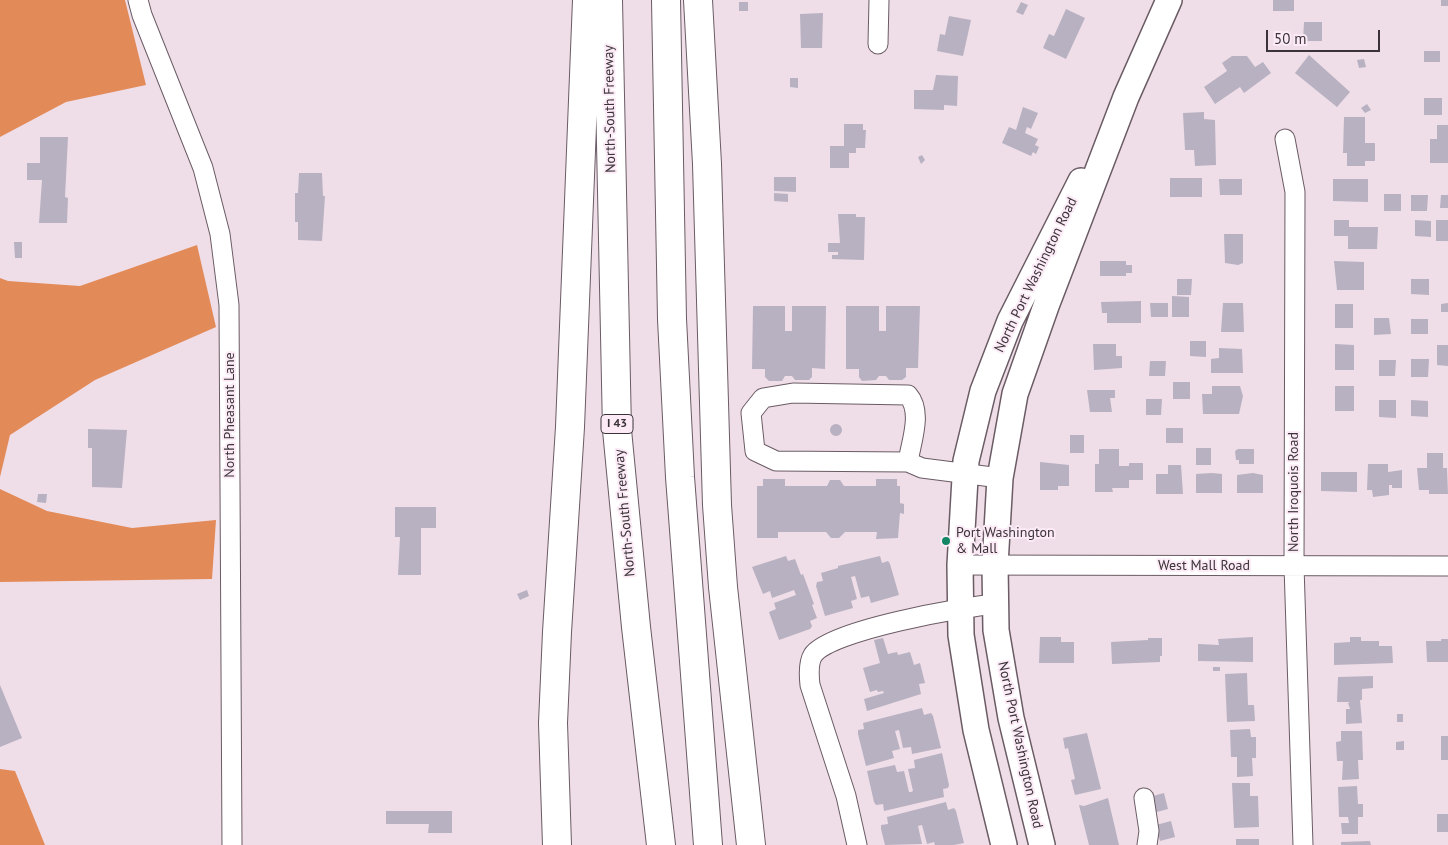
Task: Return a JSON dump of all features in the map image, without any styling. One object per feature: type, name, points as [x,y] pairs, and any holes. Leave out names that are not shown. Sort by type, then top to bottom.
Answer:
[{"type":"highway","points":[[557,845],[554,722],[557,632],[570,427],[587,0]]},
{"type":"highway","name":"North-South Freeway","points":[[608,0],[617,430],[636,627],[661,845]]},
{"type":"highway","points":[[666,0],[672,319],[678,448],[708,845]]},
{"type":"highway","points":[[698,0],[707,164],[718,505],[723,587],[751,845]]},
{"type":"main road","name":"North Port Washington Road","points":[[1042,845],[1011,718],[996,630],[995,565],[1000,478],[1015,394],[1046,306],[1126,97],[1168,0]]},
{"type":"main road","name":"North Port Washington Road","points":[[1004,845],[976,730],[966,676],[959,608],[966,461],[983,391],[1010,321],[1126,97]]},
{"type":"main road","points":[[995,806],[1031,798]]},
{"type":"street","name":"North Pheasant Lane","points":[[138,0],[142,15],[203,168],[220,234],[229,305],[232,845]]},
{"type":"street","points":[[878,44],[879,0]]},
{"type":"street","name":"North Iroquois Road","points":[[1284,139],[1295,192],[1294,566],[1303,845]]},
{"type":"street","points":[[908,462],[916,417],[914,401],[908,395],[793,393],[763,398],[751,413],[755,451],[776,461],[908,462],[922,468],[1000,478]]},
{"type":"street","name":"West Mall Road","points":[[960,565],[1448,566]]},
{"type":"street","points":[[857,845],[846,796],[810,685],[809,674],[813,656],[822,647],[851,634],[959,608],[996,604]]},
{"type":"street","points":[[1144,798],[1149,831],[1147,845]]},
{"type":"shaded area","points":[[0,0],[125,0],[146,85],[66,102],[0,137]]},
{"type":"shaded area","points":[[197,245],[216,327],[95,380],[10,435],[0,477],[0,278],[8,281],[80,286]]},
{"type":"shaded area","points":[[0,489],[47,511],[132,528],[216,520],[212,579],[0,582]]},
{"type":"shaded area","points":[[0,769],[15,771],[45,845],[0,845]]},
{"type":"building","points":[[1273,0],[1294,0],[1294,11],[1273,11]]},
{"type":"building","points":[[1441,0],[1448,0],[1448,6],[1441,6]]},
{"type":"building","points":[[739,2],[748,2],[748,11],[739,11]]},
{"type":"building","points":[[1021,2],[1028,5],[1023,15],[1016,12]]},
{"type":"building","points":[[1066,9],[1085,18],[1066,59],[1043,48],[1049,34],[1054,36]]},
{"type":"building","points":[[823,13],[822,48],[801,48],[800,14]]},
{"type":"building","points":[[949,16],[971,20],[963,56],[937,51],[940,34],[945,35]]},
{"type":"building","points":[[1304,22],[1322,22],[1322,41],[1303,41]]},
{"type":"building","points":[[1424,51],[1440,51],[1440,62],[1424,62]]},
{"type":"building","points":[[1309,55],[1350,92],[1337,107],[1295,73]]},
{"type":"building","points":[[1232,56],[1247,56],[1255,67],[1263,62],[1271,73],[1244,93],[1240,87],[1215,104],[1204,87],[1227,71],[1222,63]]},
{"type":"building","points":[[1364,59],[1366,67],[1359,68],[1357,60]]},
{"type":"building","points":[[936,75],[958,76],[957,106],[944,105],[944,110],[914,109],[914,90],[933,90]]},
{"type":"building","points":[[790,78],[798,78],[798,88],[790,87]]},
{"type":"building","points":[[1424,98],[1442,98],[1442,115],[1424,115]]},
{"type":"building","points":[[1367,104],[1371,110],[1365,113],[1361,108]]},
{"type":"building","points":[[1023,107],[1038,113],[1031,129],[1027,127],[1025,133],[1038,139],[1035,145],[1039,147],[1036,154],[1033,152],[1031,156],[1002,143],[1009,127],[1016,130]]},
{"type":"building","points":[[1204,112],[1204,119],[1215,120],[1216,165],[1195,166],[1194,150],[1185,150],[1183,113]]},
{"type":"building","points":[[1344,117],[1365,117],[1365,143],[1375,143],[1375,161],[1365,161],[1365,166],[1347,166],[1347,153],[1343,153]]},
{"type":"building","points":[[844,124],[863,124],[863,130],[866,130],[865,148],[856,148],[856,153],[849,153],[849,168],[830,168],[830,146],[844,146]]},
{"type":"building","points":[[1437,125],[1448,125],[1448,163],[1430,163],[1430,139],[1437,139]]},
{"type":"building","points":[[40,137],[68,137],[65,197],[68,198],[67,223],[39,223],[42,180],[27,180],[27,163],[40,163]]},
{"type":"building","points":[[922,155],[925,160],[921,164],[918,157]]},
{"type":"building","points":[[299,173],[322,173],[323,196],[325,196],[322,241],[298,240],[298,222],[295,222],[295,193],[298,193]]},
{"type":"building","points":[[774,177],[796,177],[796,192],[774,191]]},
{"type":"building","points":[[1170,178],[1202,178],[1202,197],[1170,197]]},
{"type":"building","points":[[1219,179],[1242,179],[1242,195],[1220,195]]},
{"type":"building","points":[[1333,179],[1368,179],[1368,202],[1333,201]]},
{"type":"building","points":[[774,193],[788,194],[788,202],[774,201]]},
{"type":"building","points":[[1384,194],[1401,194],[1401,211],[1384,211]]},
{"type":"building","points":[[1411,195],[1428,195],[1427,211],[1411,211]]},
{"type":"building","points":[[1441,195],[1448,195],[1448,208],[1440,208]]},
{"type":"building","points":[[838,214],[856,214],[856,217],[865,217],[864,260],[832,259],[832,255],[838,255],[838,252],[828,252],[828,243],[840,243]]},
{"type":"building","points":[[1334,220],[1349,220],[1349,227],[1378,227],[1377,249],[1348,249],[1348,236],[1334,236]]},
{"type":"building","points":[[1415,220],[1431,221],[1431,237],[1415,236]]},
{"type":"building","points":[[1436,220],[1448,220],[1448,241],[1436,241]]},
{"type":"building","points":[[1224,234],[1243,234],[1243,263],[1238,265],[1225,263]]},
{"type":"building","points":[[14,242],[22,242],[22,258],[15,258]]},
{"type":"building","points":[[1100,261],[1126,261],[1126,265],[1132,265],[1132,273],[1126,273],[1126,276],[1100,276]]},
{"type":"building","points":[[1334,261],[1364,262],[1364,290],[1337,290]]},
{"type":"building","points":[[1177,279],[1192,279],[1191,295],[1177,295]]},
{"type":"building","points":[[1411,279],[1429,279],[1429,295],[1411,294]]},
{"type":"building","points":[[1172,296],[1189,297],[1189,317],[1172,317]]},
{"type":"building","points":[[1141,301],[1141,323],[1107,323],[1107,313],[1102,313],[1101,302]]},
{"type":"building","points":[[1150,303],[1168,303],[1168,317],[1151,317]]},
{"type":"building","points":[[1223,303],[1243,303],[1244,332],[1221,332]]},
{"type":"building","points":[[1448,303],[1448,312],[1441,312],[1441,304]]},
{"type":"building","points":[[1335,304],[1353,304],[1353,328],[1335,328]]},
{"type":"building","points":[[753,306],[785,306],[785,331],[792,331],[792,306],[826,306],[825,369],[812,368],[812,377],[809,380],[795,380],[792,376],[785,376],[782,381],[769,381],[765,377],[765,369],[752,369]]},
{"type":"building","points":[[846,306],[879,306],[879,331],[886,331],[886,306],[920,306],[918,368],[906,368],[906,377],[902,380],[889,380],[886,376],[879,376],[876,380],[862,381],[859,377],[859,369],[846,369]]},
{"type":"building","points":[[1374,318],[1389,318],[1391,334],[1374,335]]},
{"type":"building","points":[[1411,319],[1428,319],[1428,334],[1411,334]]},
{"type":"building","points":[[1190,341],[1206,341],[1206,357],[1190,356]]},
{"type":"building","points":[[1093,344],[1116,344],[1116,356],[1122,356],[1122,368],[1094,370]]},
{"type":"building","points":[[1335,344],[1354,345],[1354,370],[1335,370]]},
{"type":"building","points":[[1437,345],[1448,345],[1448,366],[1437,365]]},
{"type":"building","points":[[1219,348],[1242,349],[1243,373],[1211,373],[1211,359],[1219,358]]},
{"type":"building","points":[[1411,359],[1429,359],[1428,377],[1411,377]]},
{"type":"building","points":[[1379,360],[1396,360],[1395,376],[1379,376]]},
{"type":"building","points":[[1150,361],[1166,361],[1165,376],[1149,376]]},
{"type":"building","points":[[1173,382],[1190,382],[1190,399],[1173,399]]},
{"type":"building","points":[[1212,386],[1240,386],[1243,396],[1239,414],[1203,414],[1202,394],[1212,394]]},
{"type":"building","points":[[1335,386],[1354,386],[1354,411],[1335,411]]},
{"type":"building","points":[[1087,390],[1115,390],[1115,398],[1110,398],[1112,412],[1090,412]]},
{"type":"building","points":[[1146,399],[1162,399],[1161,415],[1146,415]]},
{"type":"building","points":[[1379,400],[1396,400],[1396,418],[1379,417]]},
{"type":"building","points":[[1411,400],[1428,401],[1428,417],[1411,416]]},
{"type":"building","points":[[834,424],[838,424],[842,430],[838,436],[834,436],[830,432],[830,428]]},
{"type":"building","points":[[1166,428],[1183,428],[1183,443],[1166,443]]},
{"type":"building","points":[[88,429],[127,430],[122,488],[92,487],[92,448],[88,448]]},
{"type":"building","points":[[1070,435],[1084,435],[1084,453],[1070,453]]},
{"type":"building","points":[[1196,448],[1211,448],[1211,465],[1196,465]]},
{"type":"building","points":[[1099,449],[1119,449],[1119,466],[1129,466],[1129,463],[1143,463],[1143,480],[1129,480],[1129,488],[1112,488],[1113,492],[1095,492],[1095,464],[1099,464]]},
{"type":"building","points":[[1238,449],[1254,449],[1254,464],[1239,464],[1239,460],[1236,460],[1235,451]]},
{"type":"building","points":[[1427,453],[1443,453],[1443,468],[1447,468],[1448,494],[1429,494],[1429,490],[1419,490],[1417,468],[1427,468]]},
{"type":"building","points":[[1040,462],[1069,465],[1069,486],[1058,486],[1058,490],[1040,490]]},
{"type":"building","points":[[1368,464],[1388,464],[1388,472],[1402,470],[1402,488],[1392,488],[1392,485],[1389,485],[1389,495],[1373,497],[1372,490],[1367,490]]},
{"type":"building","points":[[1168,465],[1181,465],[1183,494],[1156,494],[1156,474],[1168,474]]},
{"type":"building","points":[[1321,472],[1357,472],[1357,492],[1321,491]]},
{"type":"building","points":[[1253,473],[1263,475],[1263,493],[1237,493],[1237,475]]},
{"type":"building","points":[[1196,474],[1222,474],[1222,493],[1196,493]]},
{"type":"building","points":[[763,479],[785,479],[785,486],[827,486],[830,480],[840,480],[844,486],[876,486],[876,479],[897,479],[897,486],[900,486],[900,503],[904,504],[904,514],[900,513],[898,538],[876,539],[877,532],[845,532],[839,538],[831,538],[826,532],[778,532],[778,538],[757,538],[757,486],[763,486]]},
{"type":"building","points":[[38,494],[47,494],[46,503],[37,502]]},
{"type":"building","points":[[395,507],[436,507],[436,528],[421,528],[421,575],[398,575],[400,537],[395,537]]},
{"type":"building","points":[[786,556],[788,561],[795,559],[801,575],[803,574],[817,618],[810,621],[812,626],[810,629],[779,640],[769,612],[776,609],[774,603],[796,595],[794,590],[772,598],[770,591],[763,594],[752,567]]},
{"type":"building","points":[[880,556],[882,563],[888,561],[890,564],[899,595],[871,603],[869,596],[861,598],[855,576],[851,577],[857,599],[851,601],[853,608],[825,616],[816,586],[817,582],[823,581],[821,573],[838,568],[838,566]]},
{"type":"building","points":[[527,590],[529,596],[520,600],[517,594]]},
{"type":"building","points":[[1040,637],[1061,637],[1061,642],[1074,642],[1074,663],[1039,663]]},
{"type":"building","points":[[1253,637],[1253,662],[1198,661],[1198,644],[1219,645],[1218,639]]},
{"type":"building","points":[[1350,637],[1361,637],[1361,641],[1379,641],[1379,646],[1392,646],[1393,663],[1334,665],[1334,643],[1350,642]]},
{"type":"building","points":[[883,638],[888,654],[897,652],[898,655],[910,652],[914,665],[920,663],[925,683],[919,684],[921,694],[867,711],[864,699],[884,693],[877,690],[870,692],[863,668],[880,663],[874,640]]},
{"type":"building","points":[[1148,638],[1162,638],[1160,662],[1112,664],[1111,642],[1148,640]]},
{"type":"building","points":[[1441,639],[1448,639],[1448,662],[1427,662],[1426,641],[1441,641]]},
{"type":"building","points":[[1213,667],[1220,667],[1220,671],[1213,671]]},
{"type":"building","points":[[1247,673],[1248,705],[1254,705],[1255,721],[1227,722],[1225,674]]},
{"type":"building","points":[[1373,676],[1373,688],[1362,689],[1362,700],[1360,700],[1362,723],[1346,724],[1346,709],[1350,709],[1348,703],[1350,702],[1337,702],[1338,677]]},
{"type":"building","points":[[0,685],[22,738],[0,747]]},
{"type":"building","points":[[922,708],[924,715],[931,713],[933,716],[941,748],[912,754],[911,747],[903,748],[899,730],[895,731],[900,749],[892,751],[894,758],[866,766],[858,734],[858,730],[864,729],[863,723]]},
{"type":"building","points":[[1397,714],[1403,714],[1403,722],[1397,722]]},
{"type":"building","points":[[1250,729],[1251,737],[1256,737],[1256,758],[1252,758],[1253,776],[1237,777],[1237,757],[1231,757],[1230,730]]},
{"type":"building","points":[[1341,731],[1362,731],[1363,760],[1358,760],[1359,779],[1342,780],[1343,761],[1337,761],[1336,742],[1341,741]]},
{"type":"building","points":[[1087,733],[1101,789],[1075,795],[1071,780],[1075,779],[1068,748],[1065,749],[1063,738]]},
{"type":"building","points":[[1441,736],[1448,736],[1448,760],[1441,760]]},
{"type":"building","points":[[1404,741],[1404,750],[1396,750],[1396,742]]},
{"type":"building","points":[[942,753],[949,785],[948,788],[943,789],[944,797],[884,811],[883,804],[876,805],[867,771],[895,765],[897,772],[904,771],[909,792],[911,792],[913,791],[908,769],[915,768],[914,760]]},
{"type":"building","points":[[1232,783],[1250,783],[1250,796],[1258,796],[1259,827],[1234,828]]},
{"type":"building","points":[[1357,786],[1358,804],[1363,804],[1363,817],[1358,817],[1358,834],[1342,834],[1341,823],[1349,823],[1348,817],[1339,817],[1338,787]]},
{"type":"building","points":[[1164,793],[1168,809],[1153,813],[1149,797]]},
{"type":"building","points":[[1108,798],[1119,845],[1089,845],[1079,805],[1084,806]]},
{"type":"building","points":[[946,802],[948,810],[954,808],[956,811],[964,843],[935,845],[934,842],[927,844],[922,825],[918,826],[922,844],[885,845],[881,825],[888,824],[887,817]]},
{"type":"building","points":[[386,811],[452,811],[452,833],[428,833],[429,824],[386,824]]},
{"type":"building","points":[[1437,814],[1448,814],[1448,832],[1437,832]]},
{"type":"building","points":[[1171,821],[1175,837],[1160,841],[1156,825]]},
{"type":"building","points":[[1236,839],[1259,839],[1259,845],[1236,845]]},
{"type":"building","points":[[1370,841],[1371,845],[1341,845],[1341,842]]},
{"type":"place","name":"Port Washington & Mall","points":[[946,541]]}]
